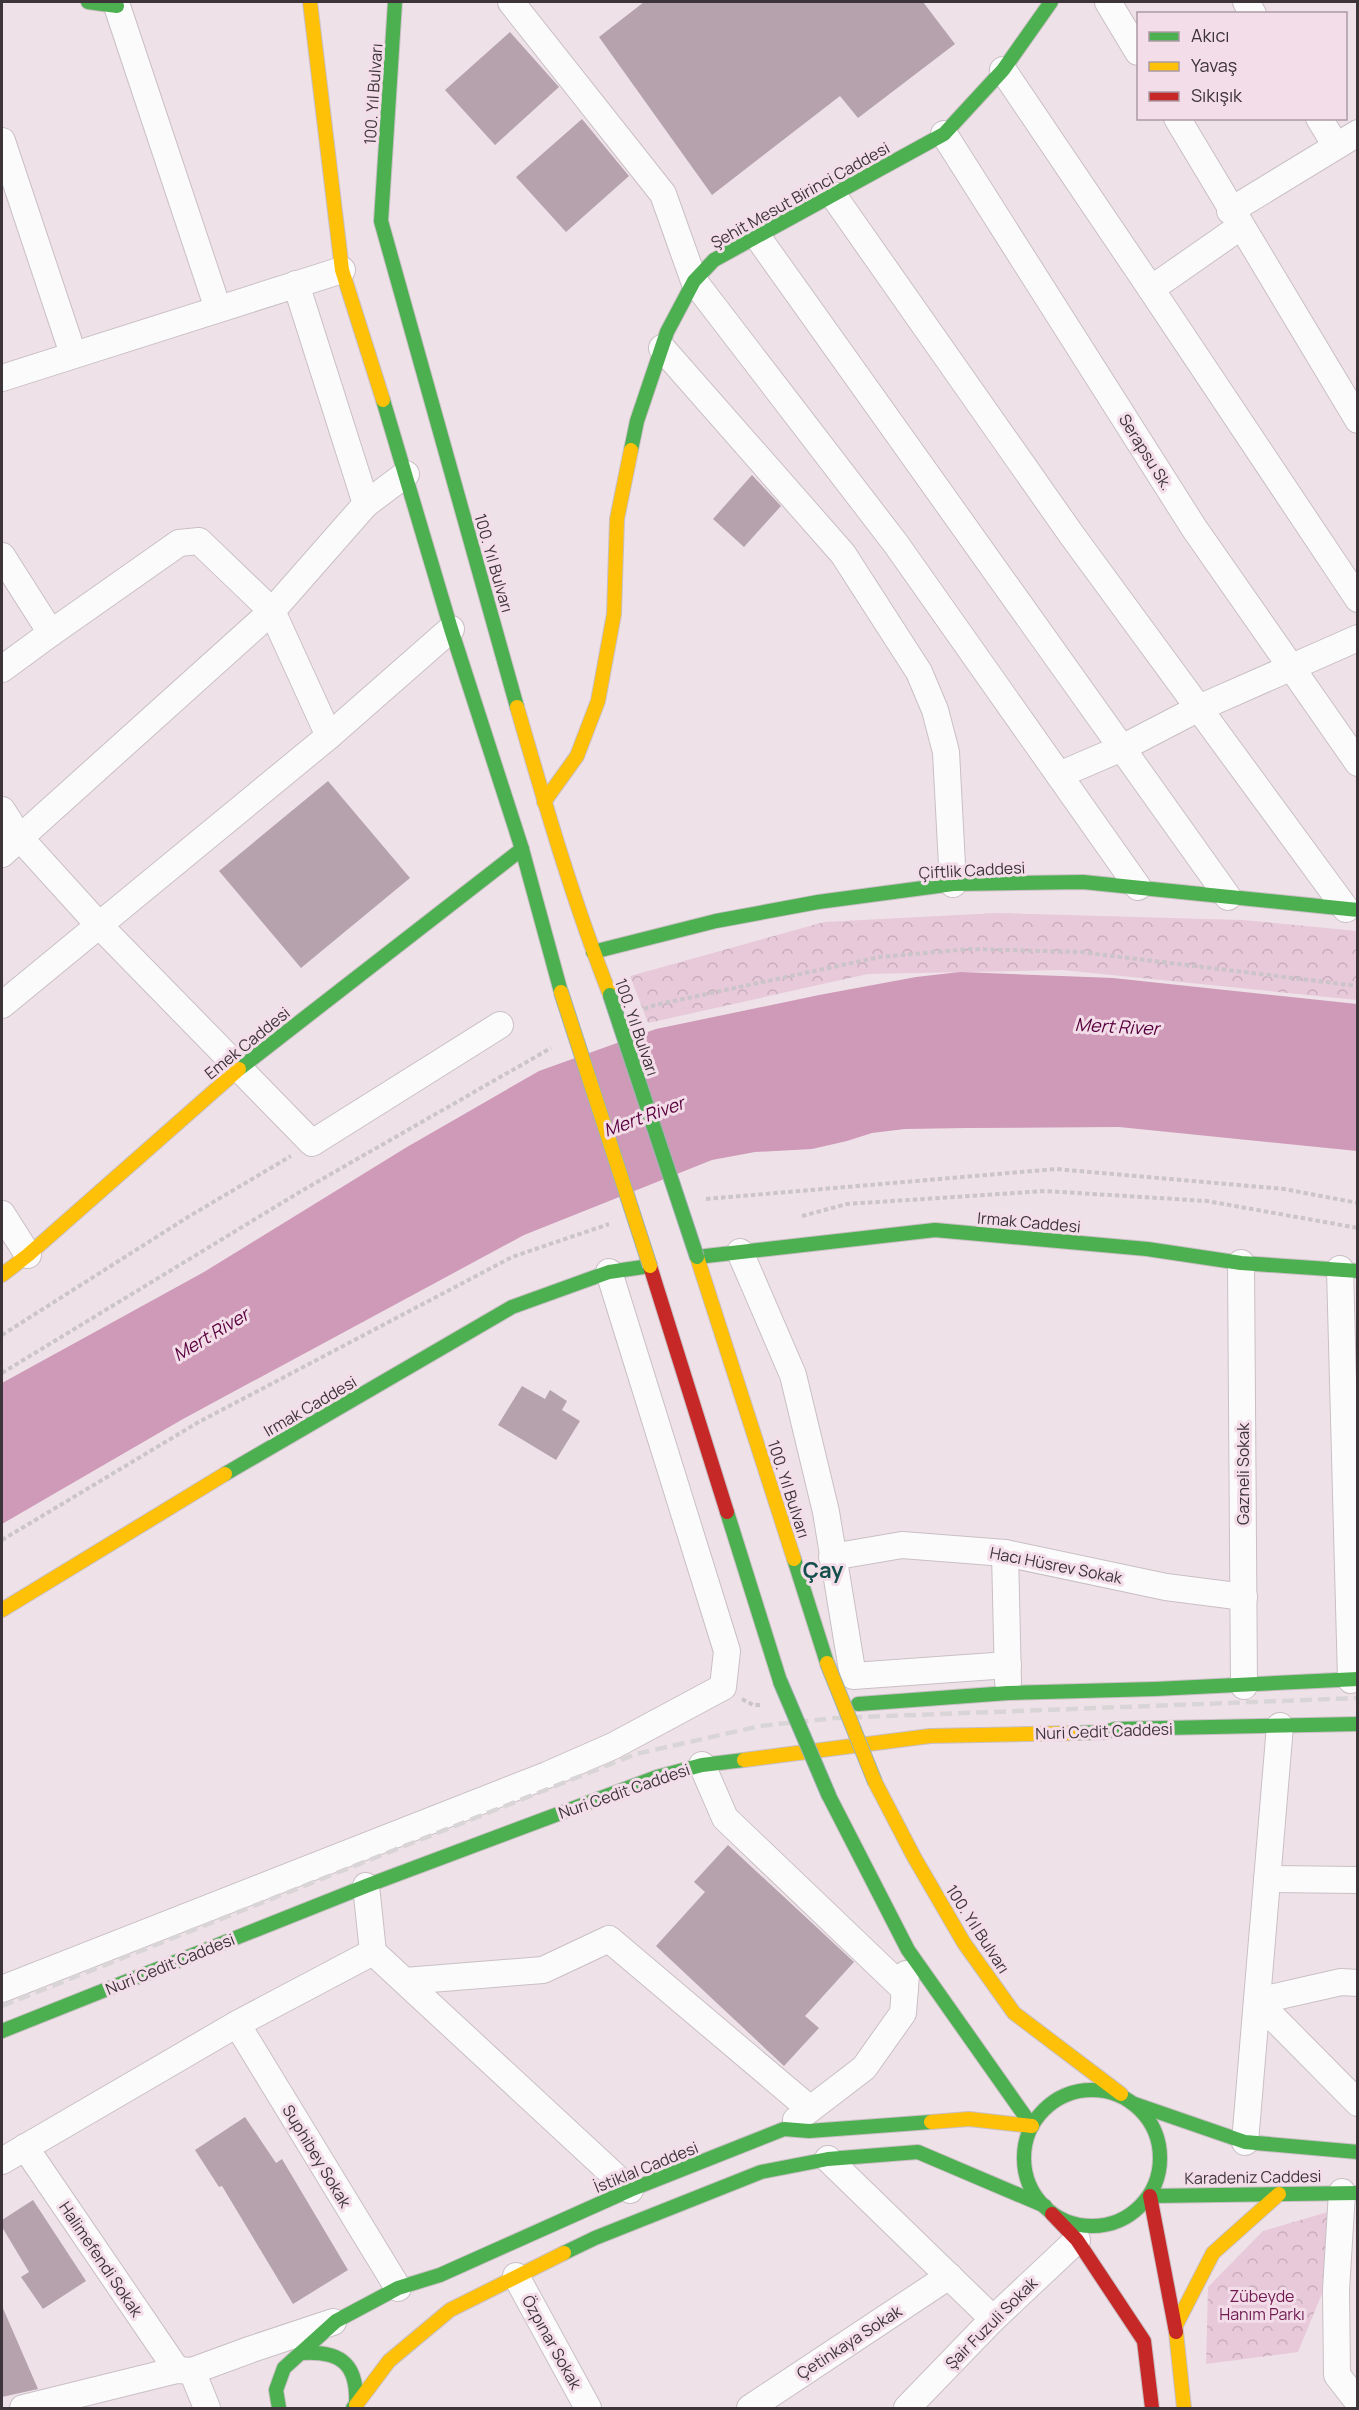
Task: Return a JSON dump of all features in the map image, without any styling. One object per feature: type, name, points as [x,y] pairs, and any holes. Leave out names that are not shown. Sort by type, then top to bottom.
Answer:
[{"type":"main road","points":[[88,2],[117,6]]},
{"type":"main road","points":[[310,2],[342,270],[406,474],[451,629],[522,849],[561,992],[650,1266],[780,1681],[829,1796],[908,1950],[1032,2126]]},
{"type":"main road","name":"100. Yıl Bulvarı","points":[[395,2],[381,221],[544,802],[697,1257],[827,1663],[875,1782],[914,1857],[964,1943],[1014,2013],[1132,2103]]},
{"type":"main road","name":"Şehit Mesut Birinci Caddesi","points":[[544,802],[576,756],[598,701],[614,614],[617,519],[637,421],[667,332],[694,281],[714,260],[944,134],[1003,70],[1051,2]]},
{"type":"main road","name":"Emek Caddesi","points":[[2,1275],[238,1070],[522,849]]},
{"type":"main road","name":"Çiftlik Caddesi","points":[[593,952],[716,921],[795,906],[953,884],[1083,882],[1352,909]]},
{"type":"main road","name":"Irmak Caddesi","points":[[697,1257],[935,1230],[1147,1249],[1241,1263],[1349,1270]]},
{"type":"main road","name":"Irmak Caddesi","points":[[2,1610],[224,1475],[512,1307],[609,1272],[650,1266]]},
{"type":"main road","points":[[858,1704],[1008,1693],[1244,1686],[1354,1679]]},
{"type":"main road","name":"Nuri Cedit Caddesi","points":[[2,2031],[366,1886],[657,1776],[702,1765],[930,1736],[1106,1732],[1115,1729],[1358,1724]]},
{"type":"main road","points":[[356,2407],[389,2361],[450,2310],[595,2238],[761,2172],[828,2159],[918,2152],[1045,2206],[1061,2218],[1080,2225],[1100,2226],[1119,2221],[1136,2211],[1150,2196],[1158,2177],[1160,2156],[1156,2136],[1146,2117],[1132,2103],[1111,2093],[1088,2090],[1065,2096],[1046,2108],[1032,2126],[1025,2147],[1025,2169],[1032,2189],[1045,2206],[1077,2240],[1144,2341],[1152,2409]]},
{"type":"main road","name":"Karadeniz Caddesi","points":[[1132,2103],[1245,2142],[1358,2152]]},
{"type":"main road","name":"İstiklal Caddesi","points":[[276,2390],[284,2368],[336,2321],[398,2288],[440,2275],[630,2190],[784,2129],[809,2131],[969,2119],[1032,2126]]},
{"type":"main road","name":"Karadeniz Caddesi","points":[[1150,2196],[1349,2193]]},
{"type":"main road","points":[[1175,2327],[1213,2253],[1279,2194]]},
{"type":"main road","points":[[1150,2196],[1175,2327],[1184,2409]]},
{"type":"main road","points":[[303,2353],[325,2352],[345,2363],[357,2382],[356,2407]]},
{"type":"main road","points":[[267,2409],[276,2390]]},
{"type":"main road","points":[[276,2390],[279,2409]]},
{"type":"street","points":[[511,2],[663,194],[694,281],[896,544],[1138,887]]},
{"type":"street","points":[[1108,2],[1137,50]]},
{"type":"street","points":[[117,6],[218,309]]},
{"type":"street","points":[[1003,70],[1358,599]]},
{"type":"street","points":[[1178,120],[1235,219],[1353,405]]},
{"type":"street","points":[[1151,289],[1235,219],[1347,140],[1322,120]]},
{"type":"street","name":"Serapsu Sk.","points":[[944,134],[1194,528],[1358,764]]},
{"type":"street","points":[[2,141],[72,354]]},
{"type":"street","points":[[833,195],[1071,534],[1199,708],[1352,909]]},
{"type":"street","points":[[757,236],[1228,897]]},
{"type":"street","points":[[2,378],[342,270]]},
{"type":"street","points":[[296,284],[366,504]]},
{"type":"street","points":[[662,348],[843,554],[919,672],[935,710],[946,752],[953,884]]},
{"type":"street","points":[[11,846],[272,610],[366,504],[406,474]]},
{"type":"street","points":[[2,669],[179,543],[199,541],[272,610],[328,736]]},
{"type":"street","points":[[2,556],[51,633]]},
{"type":"street","points":[[2,1005],[328,736],[451,629]]},
{"type":"street","points":[[1059,775],[1122,748],[1199,708],[1358,638]]},
{"type":"street","points":[[2,810],[11,846],[98,924],[238,1070],[312,1143],[500,1025]]},
{"type":"street","points":[[2,1214],[27,1255]]},
{"type":"street","points":[[740,1252],[793,1375],[826,1512],[853,1676],[1008,1665]]},
{"type":"street","name":"Gazneli Sokak","points":[[1241,1263],[1244,1686]]},
{"type":"street","points":[[1349,1270],[1354,1679]]},
{"type":"street","points":[[2,1989],[547,1775],[613,1746],[723,1687],[727,1651],[609,1272]]},
{"type":"street","name":"Hacı Hüsrev Sokak","points":[[832,1557],[902,1545],[1005,1553],[1166,1587],[1244,1598]]},
{"type":"street","points":[[1005,1553],[1008,1693]]},
{"type":"street","points":[[1245,2142],[1280,1726]]},
{"type":"street","points":[[702,1765],[725,1818],[905,1990]]},
{"type":"street","points":[[1267,1878],[1358,1880]]},
{"type":"street","points":[[366,1886],[373,1952],[630,2190]]},
{"type":"street","points":[[405,1981],[543,1970],[609,1939],[810,2109]]},
{"type":"street","points":[[784,2129],[864,2068],[903,2013],[908,1950]]},
{"type":"street","points":[[2,2161],[237,2024],[373,1952]]},
{"type":"street","points":[[1257,2001],[1341,1982],[1358,1983]]},
{"type":"street","points":[[1257,2001],[1358,2103]]},
{"type":"street","name":"Suphibey Sokak","points":[[237,2024],[398,2288]]},
{"type":"street","name":"Halimefendi Sokak","points":[[25,2147],[184,2371],[207,2409]]},
{"type":"street","points":[[828,2159],[993,2319]]},
{"type":"street","points":[[1349,2193],[1336,2290],[1337,2375],[1358,2402]]},
{"type":"street","name":"Şair Fuzuli Sokak","points":[[907,2409],[993,2319],[1077,2240]]},
{"type":"street","name":"Özpınar Sokak","points":[[516,2276],[588,2409]]},
{"type":"street","name":"Çetinkaya Sokak","points":[[750,2409],[949,2276]]},
{"type":"street","points":[[23,2409],[184,2371],[336,2321]]},
{"type":"path","points":[[2,1335],[188,1217],[312,1143]]},
{"type":"path","points":[[678,1202],[1056,1170],[1284,1189],[1358,1203]]},
{"type":"path","points":[[793,1218],[847,1204],[1045,1191],[1207,1201],[1358,1228]]},
{"type":"path","points":[[2,1540],[197,1423],[512,1257],[633,1215]]},
{"type":"green space","points":[[996,913],[1243,920],[1357,931],[1357,1000],[1062,970],[868,974],[648,1023],[630,976],[824,922]]},
{"type":"green space","name":"Zübeyde Hanım Parkı","points":[[1331,2211],[1326,2284],[1298,2352],[1206,2364],[1208,2287],[1263,2231]]},
{"type":"water","name":"Mert River","points":[[960,972],[1113,978],[1357,1004],[1357,1151],[1119,1127],[967,1128],[905,1129],[872,1133],[812,1149],[755,1152],[712,1160],[524,1235],[183,1419],[2,1524],[2,1383],[204,1272],[407,1147],[539,1071],[656,1029],[819,995],[916,977]]},
{"type":"building","points":[[644,2],[923,2],[955,44],[858,118],[840,96],[712,195],[599,37]]},
{"type":"building","points":[[510,32],[559,87],[495,145],[445,90]]},
{"type":"building","points":[[582,119],[629,176],[566,232],[516,177]]},
{"type":"building","points":[[752,475],[781,506],[744,547],[713,519]]},
{"type":"building","points":[[328,781],[410,878],[301,968],[219,871]]},
{"type":"building","points":[[522,1386],[545,1399],[550,1390],[567,1401],[562,1410],[580,1421],[556,1460],[498,1425]]},
{"type":"building","points":[[728,1845],[854,1962],[805,2016],[819,2028],[784,2066],[656,1946],[705,1892],[694,1882]]},
{"type":"building","points":[[245,2117],[276,2163],[282,2159],[348,2270],[293,2304],[222,2186],[219,2187],[195,2150]]},
{"type":"building","points":[[33,2200],[86,2281],[43,2309],[21,2277],[29,2272],[2,2227],[2,2220]]},
{"type":"building","points":[[2,2306],[38,2389],[2,2397]]},
{"type":"railway","points":[[2,2006],[636,1754],[760,1726],[835,1718],[1358,1698]]},
{"type":"traffic: fast","points":[[88,2],[117,6]]},
{"type":"traffic: fast","points":[[395,2],[381,221],[517,707]]},
{"type":"traffic: fast","points":[[631,450],[637,421],[667,332],[694,281],[714,260],[944,134],[1003,70],[1051,2]]},
{"type":"traffic: fast","points":[[383,400],[451,629],[522,849],[561,992]]},
{"type":"traffic: fast","points":[[239,1069],[522,849]]},
{"type":"traffic: fast","points":[[593,952],[716,921],[818,902],[953,884],[1083,882],[1358,910]]},
{"type":"traffic: fast","points":[[610,995],[697,1257]]},
{"type":"traffic: fast","points":[[697,1257],[935,1230],[1147,1249],[1241,1263],[1358,1271]]},
{"type":"traffic: fast","points":[[225,1474],[512,1307],[609,1272],[650,1266]]},
{"type":"traffic: fast","points":[[727,1512],[780,1681]]},
{"type":"traffic: fast","points":[[794,1559],[827,1663]]},
{"type":"traffic: fast","points":[[858,1704],[1008,1693],[1155,1689],[1358,1679]]},
{"type":"traffic: fast","points":[[780,1681],[829,1796]]},
{"type":"traffic: fast","points":[[1077,1733],[1106,1732],[1115,1729],[1358,1724]]},
{"type":"traffic: fast","points":[[2,2031],[366,1886],[657,1777],[702,1765],[744,1760]]},
{"type":"traffic: fast","points":[[829,1796],[908,1950],[1032,2126]]},
{"type":"traffic: fast","points":[[1092,2090],[1118,2096],[1140,2110],[1154,2132],[1160,2158],[1154,2184],[1140,2206],[1118,2220],[1092,2226],[1066,2220],[1044,2206],[1030,2184],[1024,2158],[1030,2132],[1044,2110],[1066,2096],[1092,2090]]},
{"type":"traffic: fast","points":[[1132,2103],[1245,2142],[1358,2152]]},
{"type":"traffic: fast","points":[[279,2408],[276,2390],[284,2368],[336,2321],[398,2288],[440,2275],[630,2190],[784,2129],[809,2131],[931,2122]]},
{"type":"traffic: fast","points":[[564,2253],[595,2238],[761,2172],[828,2159],[918,2152],[1045,2206]]},
{"type":"traffic: fast","points":[[1150,2196],[1358,2193]]},
{"type":"traffic: fast","points":[[303,2353],[328,2355],[345,2363],[354,2380],[356,2391],[356,2405],[353,2408]]},
{"type":"traffic: slow","points":[[310,2],[342,270],[383,400]]},
{"type":"traffic: slow","points":[[544,802],[577,756],[598,701],[614,614],[617,519],[631,450]]},
{"type":"traffic: slow","points":[[517,707],[572,888],[610,995]]},
{"type":"traffic: slow","points":[[561,992],[650,1266]]},
{"type":"traffic: slow","points":[[2,1275],[28,1255],[239,1069]]},
{"type":"traffic: slow","points":[[697,1257],[794,1559]]},
{"type":"traffic: slow","points":[[2,1610],[225,1474]]},
{"type":"traffic: slow","points":[[827,1663],[875,1782]]},
{"type":"traffic: slow","points":[[744,1760],[930,1736],[1077,1733]]},
{"type":"traffic: slow","points":[[875,1782],[914,1857],[964,1943],[1014,2013],[1121,2094]]},
{"type":"traffic: slow","points":[[931,2122],[969,2119],[1032,2126]]},
{"type":"traffic: slow","points":[[1175,2327],[1213,2253],[1279,2194]]},
{"type":"traffic: slow","points":[[356,2405],[389,2361],[450,2310],[564,2253]]},
{"type":"traffic: slow","points":[[1176,2332],[1184,2408]]},
{"type":"traffic: jam","points":[[650,1266],[727,1512]]},
{"type":"traffic: jam","points":[[1150,2196],[1176,2332]]},
{"type":"traffic: jam","points":[[1052,2214],[1077,2240],[1144,2341],[1152,2408]]},
{"type":"district","name":"Çay","points":[[823,1570]]}]
